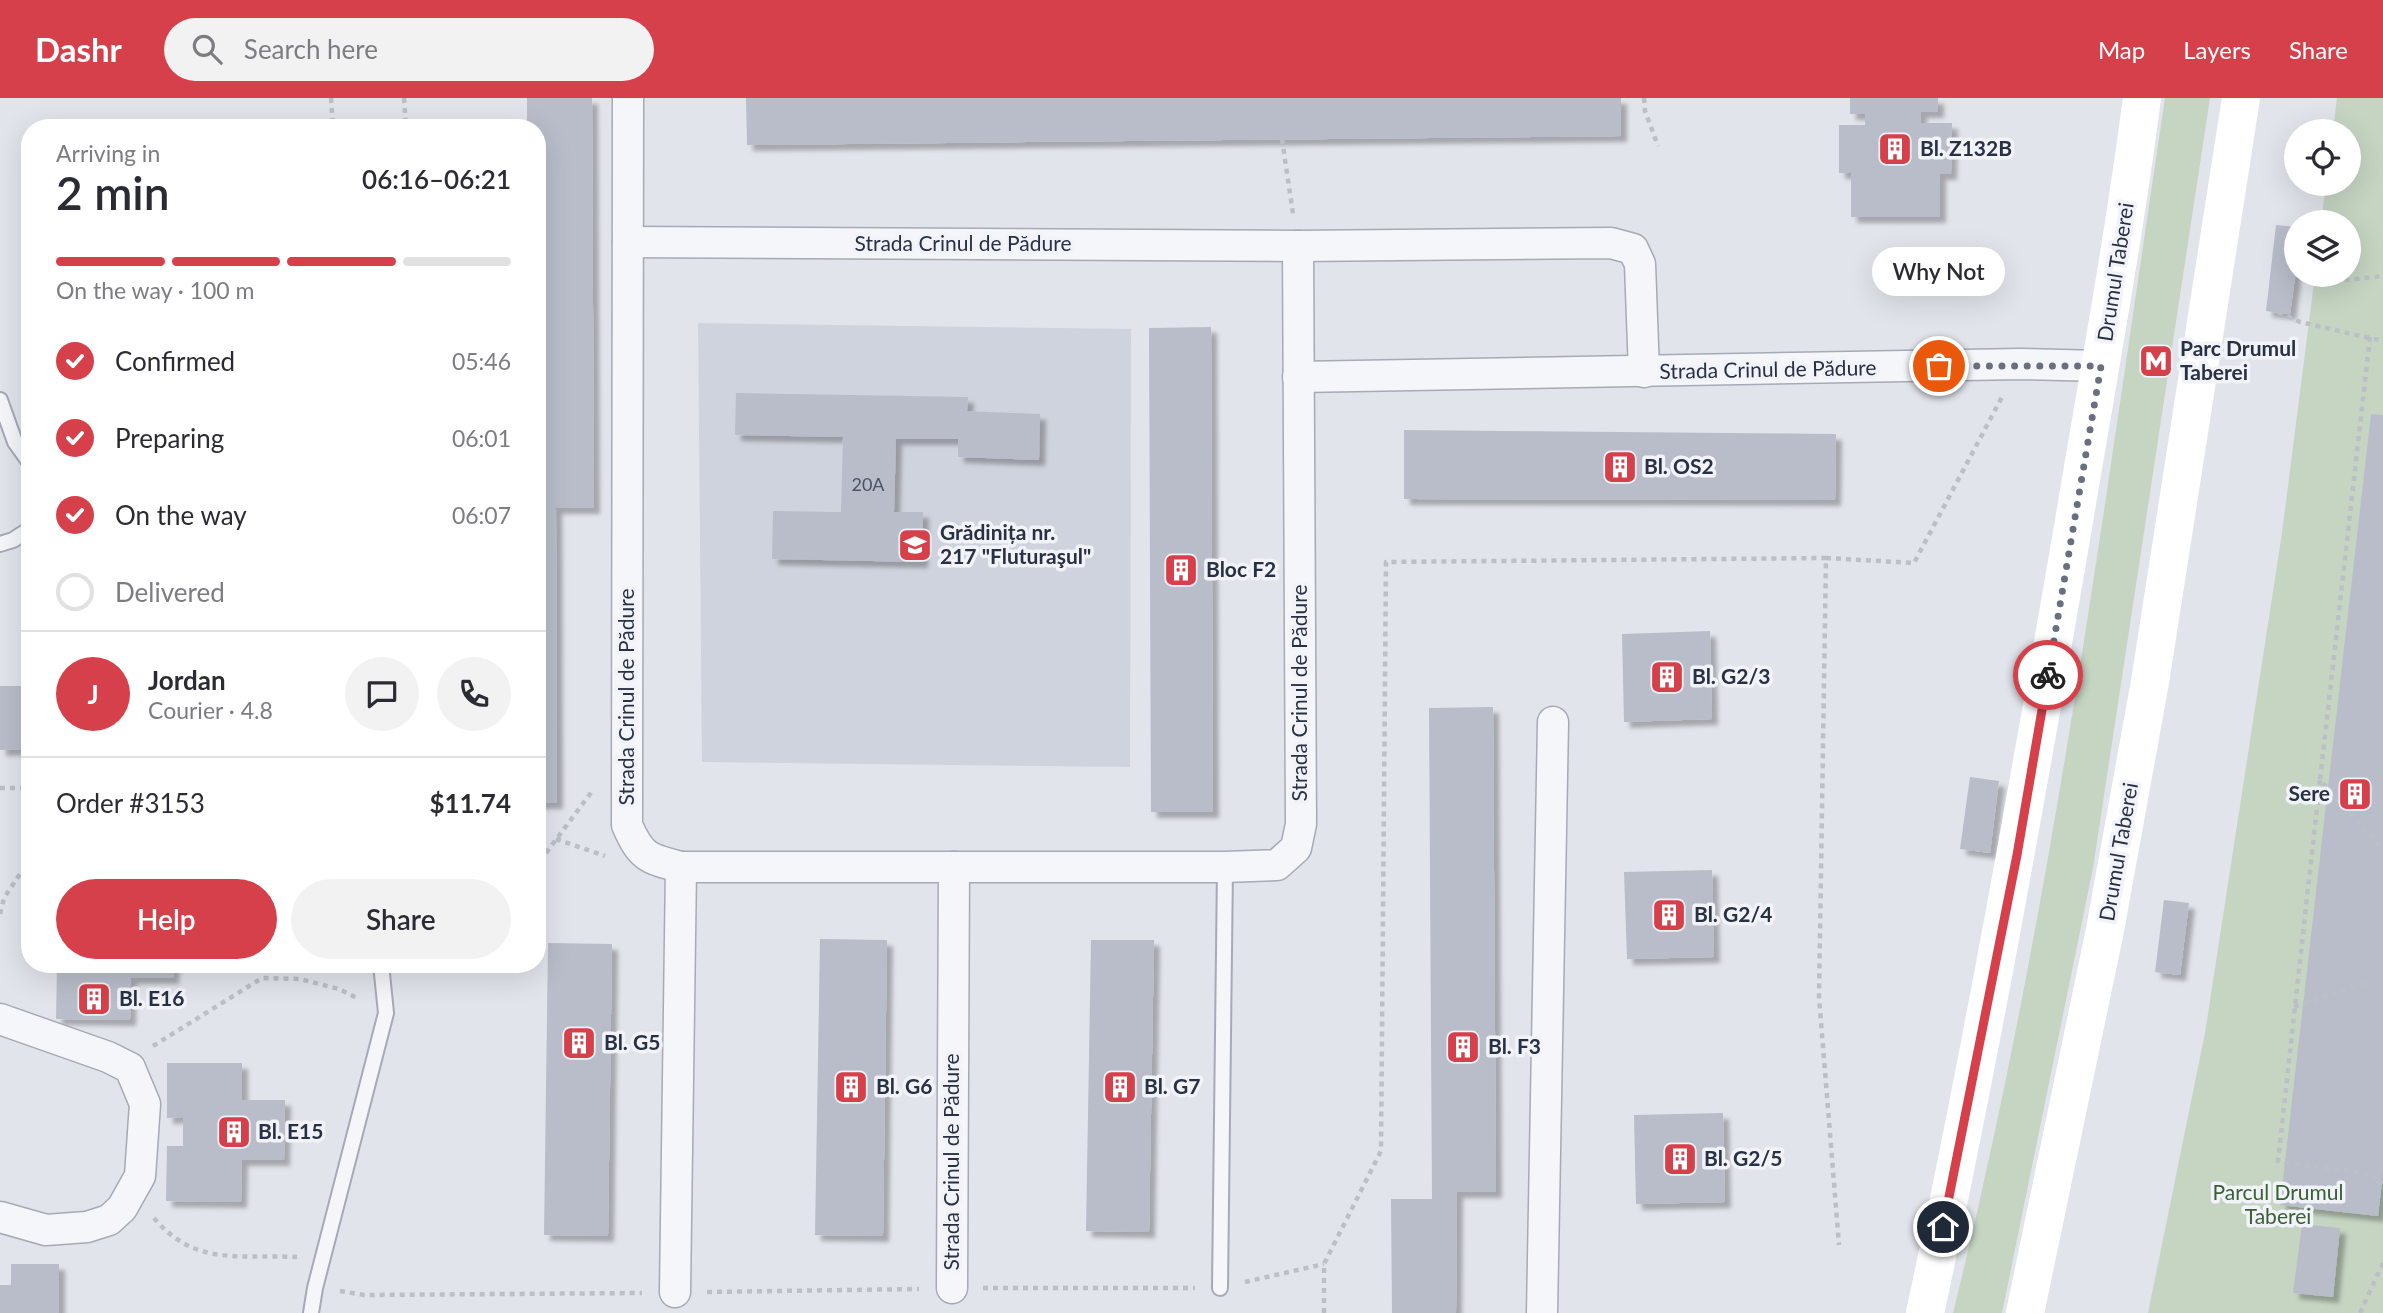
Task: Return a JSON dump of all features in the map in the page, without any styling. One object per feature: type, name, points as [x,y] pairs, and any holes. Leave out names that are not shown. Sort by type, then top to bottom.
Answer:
[{"type":"main road","name":"Drumul Taberei","points":[[1925,1313],[1971,1098],[2017,855],[2101,366],[2142,98]]},
{"type":"main road","name":"Drumul Taberei","points":[[2025,1313],[2105,930],[2145,709],[2241,98]]},
{"type":"street","name":"Strada Crinul de Pădure","points":[[628,98],[627,825],[637,847],[651,860],[681,867],[1225,867],[1277,865],[1296,848],[1301,824],[1298,246]]},
{"type":"street","name":"Strada Crinul de Pădure","points":[[628,242],[1298,246],[1611,243],[1633,249],[1640,264],[1644,372]]},
{"type":"street","name":"Strada Crinul de Pădure","points":[[1298,377],[2020,364],[2101,366]]},
{"type":"street","points":[[1542,1313],[1553,722]]},
{"type":"street","points":[[675,1292],[681,867]]},
{"type":"street","name":"Strada Crinul de Pădure","points":[[952,1289],[954,867]]},
{"type":"street","points":[[0,1019],[108,1057],[130,1068],[145,1104],[140,1176],[128,1198],[109,1220],[87,1227],[46,1230],[0,1217]]},
{"type":"lane","points":[[0,400],[3,421],[21,449]]},
{"type":"lane","points":[[0,544],[21,535]]},
{"type":"lane","points":[[1220,1288],[1225,867]]},
{"type":"lane","points":[[311,1313],[322,1258],[386,1013],[382,973]]},
{"type":"path","points":[[331,98],[332,119]]},
{"type":"path","points":[[404,98],[405,119]]},
{"type":"path","points":[[1644,98],[1645,111],[1658,146]]},
{"type":"path","points":[[1282,139],[1298,246]]},
{"type":"path","points":[[2361,278],[2383,276]]},
{"type":"path","points":[[2278,312],[2300,322],[2383,341]]},
{"type":"path","points":[[2370,337],[2278,1161],[2363,1173],[2383,1183]]},
{"type":"path","points":[[1324,1313],[1324,1264],[1381,1151],[1386,562],[1826,558],[1914,563],[2020,364]]},
{"type":"path","points":[[1826,558],[1819,997],[1839,1245]]},
{"type":"path","points":[[546,853],[628,745]]},
{"type":"path","points":[[2320,780],[2383,849]]},
{"type":"path","points":[[0,788],[21,788]]},
{"type":"path","points":[[0,914],[4,898],[21,872]]},
{"type":"path","points":[[108,1057],[146,1050],[262,978],[300,979],[339,989],[386,1013]]},
{"type":"path","points":[[2294,1007],[2366,983]]},
{"type":"path","points":[[128,1198],[152,1216],[170,1237],[216,1257],[322,1258]]},
{"type":"path","points":[[2360,1313],[2383,1263]]},
{"type":"path","points":[[315,1288],[364,1295],[1220,1288],[1324,1264]]},
{"type":"shaded area","name":"Grădinița nr. 217 \"Fluturaşul\"","points":[[698,323],[1131,329],[1130,767],[702,762]]},
{"type":"green space","points":[[2165,98],[2210,98],[2093,868],[2002,1313],[1953,1313],[1988,1163],[2048,860],[2097,555]]},
{"type":"green space","name":"Parcul Drumul Taberei","points":[[2337,98],[2383,98],[2383,1313],[2148,1313],[2205,1033],[2282,533],[2313,287],[2361,287],[2361,210],[2323,210],[2324,196],[2361,196],[2361,119],[2334,119]]},
{"type":"building","points":[[527,98],[592,98],[594,508],[556,508],[557,803],[546,803],[546,119],[527,119]]},
{"type":"building","points":[[746,98],[1621,98],[1621,136],[747,145]]},
{"type":"building","name":"Bl. Z132B","points":[[1850,98],[1938,98],[1938,112],[1921,112],[1921,123],[1952,123],[1951,174],[1940,174],[1940,217],[1851,217],[1851,173],[1839,173],[1839,125],[1865,125],[1865,114],[1850,114]]},
{"type":"building","points":[[2276,225],[2284,226],[2284,287],[2294,287],[2290,314],[2266,311]]},
{"type":"building","name":"Bloc F2","points":[[1211,327],[1213,812],[1151,812],[1149,328]]},
{"type":"building","points":[[736,393],[968,397],[967,411],[1040,414],[1039,460],[958,457],[958,439],[896,439],[894,512],[923,512],[922,562],[772,559],[773,511],[841,512],[843,437],[735,435]]},
{"type":"building","name":"Sere","points":[[2371,414],[2383,415],[2383,1172],[2378,1216],[2280,1205]]},
{"type":"building","name":"Bl. OS2","points":[[1404,430],[1836,434],[1835,500],[1404,499]]},
{"type":"building","name":"Bl. G2/3","points":[[1710,631],[1712,719],[1624,722],[1622,634]]},
{"type":"building","points":[[0,686],[21,686],[21,749],[0,750]]},
{"type":"building","name":"Bl. F3","points":[[1493,707],[1496,1192],[1457,1192],[1456,1313],[1392,1313],[1391,1199],[1432,1199],[1429,708]]},
{"type":"building","points":[[1970,777],[1999,781],[1990,853],[1960,849]]},
{"type":"building","name":"Bl. G2/4","points":[[1712,870],[1714,957],[1627,959],[1624,872]]},
{"type":"building","points":[[2164,900],[2189,903],[2180,975],[2155,972]]},
{"type":"building","name":"Bl. G6","points":[[820,939],[887,940],[883,1236],[815,1235]]},
{"type":"building","name":"Bl. G7","points":[[1091,940],[1154,940],[1149,1232],[1086,1231]]},
{"type":"building","name":"Bl. G5","points":[[548,943],[612,944],[608,1236],[544,1235]]},
{"type":"building","name":"Bl. E16","points":[[57,973],[173,973],[173,978],[131,978],[130,1020],[56,1019]]},
{"type":"building","name":"Bl. E15","points":[[167,1063],[242,1063],[242,1100],[285,1100],[284,1160],[242,1160],[241,1202],[166,1201],[167,1146],[183,1146],[183,1117],[167,1118]]},
{"type":"building","name":"Bl. G2/5","points":[[1723,1113],[1725,1202],[1636,1204],[1634,1115]]},
{"type":"building","points":[[2302,1224],[2340,1228],[2333,1297],[2293,1293]]},
{"type":"building","points":[[11,1264],[59,1264],[59,1313],[0,1313],[0,1285],[11,1285]]},
{"type":"way so far","points":[[1939,366],[2101,366],[2048,675]]},
{"type":"place","name":"Bl. Z132B","points":[[1895,149]]},
{"type":"place","name":"Parc Drumul Taberei","points":[[2156,361]]},
{"type":"place","name":"Why Not","points":[[1939,366]]},
{"type":"place","name":"Bl. OS2","points":[[1620,467]]},
{"type":"place","name":"Grădinița nr. 217 \"Fluturaşul\"","points":[[915,545]]},
{"type":"place","name":"Bloc F2","points":[[1181,570]]},
{"type":"place","name":"Bl. G2/3","points":[[1667,677]]},
{"type":"place","name":"Sere","points":[[2355,794]]},
{"type":"place","name":"Bl. G2/4","points":[[1669,915]]},
{"type":"place","name":"Bl. E16","points":[[94,999]]},
{"type":"place","name":"Bl. G5","points":[[579,1043]]},
{"type":"place","name":"Bl. F3","points":[[1463,1047]]},
{"type":"place","name":"Bl. G6","points":[[851,1087]]},
{"type":"place","name":"Bl. G7","points":[[1120,1087]]},
{"type":"place","name":"Bl. E15","points":[[234,1132]]},
{"type":"place","name":"Bl. G2/5","points":[[1680,1159]]},
{"type":"route","points":[[1943,1227],[1971,1098],[2048,675]]}]
